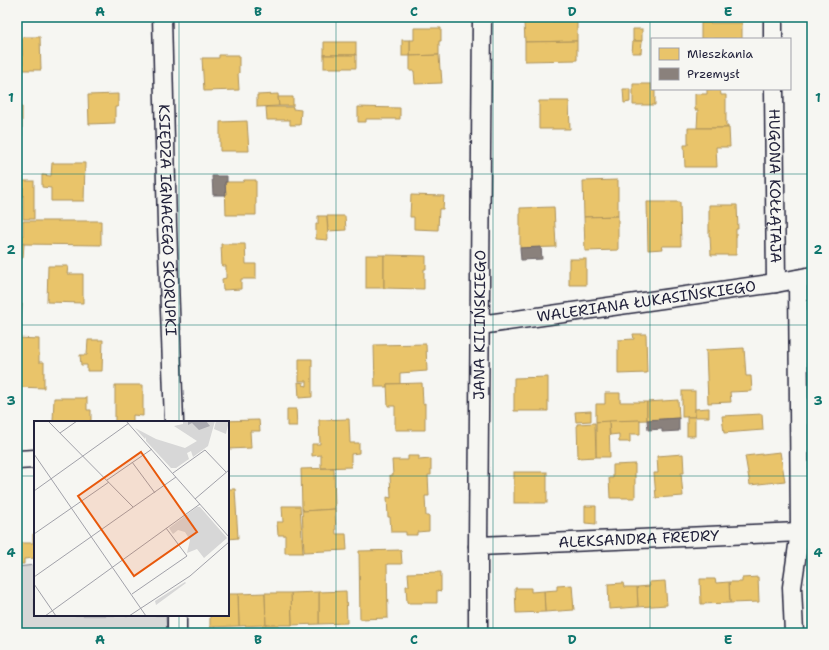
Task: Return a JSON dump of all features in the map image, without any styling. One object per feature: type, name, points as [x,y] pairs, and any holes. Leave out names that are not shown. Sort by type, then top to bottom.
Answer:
[{"type":"street","name":"KSIĘDZA IGNACEGO SKORUPKI","points":[[162,17],[174,421]]},
{"type":"street","name":"JANA KILIŃSKIEGO","points":[[478,633],[482,17]]},
{"type":"street","points":[[773,17],[773,38]]},
{"type":"street","name":"HUGONA KOŁŁĄTAJA","points":[[774,90],[776,283]]},
{"type":"street","name":"WALERIANA ŁUKASIŃSKIEGO","points":[[480,325],[805,278]]},
{"type":"street","points":[[794,633],[792,587],[800,532],[805,278]]},
{"type":"street","points":[[17,460],[34,459]]},
{"type":"street","name":"ALEKSANDRA FREDRY","points":[[478,546],[800,532]]},
{"type":"street","points":[[177,616],[177,633]]},
{"type":"shaded area","points":[[34,565],[34,616],[166,616],[167,633],[17,633],[17,567]]},
{"type":"building: Mieszkania","points":[[577,21],[577,41],[525,42],[524,22]]},
{"type":"building: Mieszkania","points":[[701,23],[742,23],[742,38],[701,38]]},
{"type":"building: Mieszkania","points":[[414,28],[441,28],[439,55],[410,56],[410,40],[414,40]]},
{"type":"building: Mieszkania","points":[[633,29],[642,29],[642,41],[633,41]]},
{"type":"building: Mieszkania","points":[[22,37],[40,37],[41,70],[23,70]]},
{"type":"building: Mieszkania","points":[[402,40],[410,40],[410,56],[402,56]]},
{"type":"building: Mieszkania","points":[[577,41],[577,60],[525,61],[525,42]]},
{"type":"building: Mieszkania","points":[[633,41],[642,41],[641,53],[632,53]]},
{"type":"building: Mieszkania","points":[[324,42],[356,42],[356,55],[324,55]]},
{"type":"building: Mieszkania","points":[[219,55],[239,55],[239,90],[204,91],[202,58],[219,58]]},
{"type":"building: Mieszkania","points":[[324,55],[356,55],[356,68],[324,68]]},
{"type":"building: Mieszkania","points":[[439,55],[442,83],[415,84],[414,71],[410,71],[410,56]]},
{"type":"building: Mieszkania","points":[[633,84],[651,84],[651,90],[655,90],[655,105],[633,105]]},
{"type":"building: Mieszkania","points":[[623,89],[630,89],[630,102],[624,103]]},
{"type":"building: Mieszkania","points":[[707,90],[720,90],[721,95],[726,95],[726,126],[728,126],[728,128],[697,128],[698,110],[695,110],[695,94],[707,94]]},
{"type":"building: Mieszkania","points":[[118,94],[118,107],[115,107],[115,123],[89,124],[88,95]]},
{"type":"building: Mieszkania","points":[[278,94],[279,106],[257,107],[257,95]]},
{"type":"building: Mieszkania","points":[[278,97],[293,97],[293,106],[279,106]]},
{"type":"building: Mieszkania","points":[[539,101],[569,101],[570,129],[539,129]]},
{"type":"building: Mieszkania","points":[[17,107],[22,107],[22,136],[17,137]]},
{"type":"building: Mieszkania","points":[[266,107],[293,107],[293,109],[301,110],[300,125],[290,125],[290,120],[267,120]]},
{"type":"building: Mieszkania","points":[[358,107],[400,108],[400,119],[366,119],[366,122],[358,122]]},
{"type":"building: Mieszkania","points":[[247,121],[249,151],[220,151],[220,122]]},
{"type":"building: Mieszkania","points":[[688,128],[729,128],[730,147],[716,147],[717,167],[685,167],[684,145],[688,145]]},
{"type":"building: Mieszkania","points":[[52,163],[85,163],[84,201],[51,201],[51,188],[42,187],[42,175],[51,176]]},
{"type":"building: Mieszkania","points":[[244,180],[256,180],[256,215],[226,215],[225,182],[243,182]]},
{"type":"building: Mieszkania","points":[[618,180],[618,216],[584,217],[583,181]]},
{"type":"building: Mieszkania","points":[[23,181],[34,181],[34,219],[23,219]]},
{"type":"building: Mieszkania","points":[[17,182],[23,182],[23,196],[17,196]]},
{"type":"building: Mieszkania","points":[[411,195],[444,196],[443,209],[439,209],[438,230],[414,229],[414,217],[410,217]]},
{"type":"building: Mieszkania","points":[[647,202],[680,202],[681,246],[662,246],[663,249],[648,250]]},
{"type":"building: Mieszkania","points":[[709,205],[737,205],[738,229],[736,229],[736,255],[711,255],[709,236]]},
{"type":"building: Mieszkania","points":[[554,207],[556,247],[520,248],[520,208]]},
{"type":"building: Mieszkania","points":[[318,216],[327,216],[328,240],[316,239],[316,224],[318,224]]},
{"type":"building: Mieszkania","points":[[327,216],[345,216],[346,230],[328,231]]},
{"type":"building: Mieszkania","points":[[618,216],[618,250],[585,251],[584,217]]},
{"type":"building: Mieszkania","points":[[23,221],[101,221],[101,245],[23,244]]},
{"type":"building: Mieszkania","points":[[17,243],[24,244],[23,258],[17,257]]},
{"type":"building: Mieszkania","points":[[221,244],[245,244],[246,264],[256,264],[256,279],[241,279],[241,289],[223,290],[222,279],[226,278],[226,266],[222,266]]},
{"type":"building: Mieszkania","points":[[366,255],[384,255],[384,288],[366,288]]},
{"type":"building: Mieszkania","points":[[384,255],[426,256],[426,269],[424,269],[424,289],[384,288]]},
{"type":"building: Mieszkania","points":[[569,259],[586,259],[586,285],[569,285]]},
{"type":"building: Mieszkania","points":[[48,266],[68,266],[67,274],[83,274],[83,303],[47,302]]},
{"type":"building: Mieszkania","points":[[17,304],[22,304],[21,321],[17,321]]},
{"type":"building: Mieszkania","points":[[633,334],[646,334],[647,373],[618,374],[618,340],[634,339]]},
{"type":"building: Mieszkania","points":[[17,338],[39,339],[39,362],[44,362],[44,388],[17,387]]},
{"type":"building: Mieszkania","points":[[88,340],[103,340],[102,371],[87,371],[87,365],[81,365],[80,355],[87,355]]},
{"type":"building: Mieszkania","points":[[426,344],[427,371],[400,373],[400,384],[387,384],[387,387],[375,387],[374,345]]},
{"type":"building: Mieszkania","points":[[744,348],[746,376],[751,376],[752,391],[730,392],[731,402],[708,403],[706,350]]},
{"type":"building: Mieszkania","points":[[299,359],[312,359],[312,397],[299,398],[298,382],[304,383],[303,385],[307,386],[307,381],[299,381]]},
{"type":"building: Mieszkania","points":[[548,377],[548,411],[514,411],[514,378]]},
{"type":"building: Mieszkania","points":[[422,383],[423,404],[425,403],[425,430],[395,430],[395,406],[388,406],[387,384]]},
{"type":"building: Mieszkania","points":[[115,385],[143,385],[143,416],[133,415],[133,421],[115,421]]},
{"type":"building: Mieszkania","points":[[682,391],[695,391],[695,417],[682,417]]},
{"type":"building: Mieszkania","points":[[605,393],[620,393],[620,402],[647,402],[647,420],[596,422],[596,404],[605,404]]},
{"type":"building: Mieszkania","points":[[54,398],[87,398],[87,410],[91,410],[91,421],[53,421]]},
{"type":"building: Mieszkania","points":[[678,400],[679,418],[647,420],[647,402]]},
{"type":"building: Mieszkania","points":[[709,408],[709,417],[695,417],[695,409]]},
{"type":"building: Mieszkania","points":[[287,409],[296,409],[297,426],[287,426]]},
{"type":"building: Mieszkania","points":[[591,411],[591,421],[576,422],[575,412]]},
{"type":"building: Mieszkania","points":[[762,414],[763,430],[724,433],[722,416]]},
{"type":"building: Mieszkania","points":[[687,417],[695,417],[695,436],[687,436]]},
{"type":"building: Mieszkania","points":[[349,419],[350,443],[359,443],[359,453],[351,454],[351,467],[321,468],[321,455],[312,456],[312,444],[320,444],[319,420]]},
{"type":"building: Mieszkania","points":[[259,420],[260,431],[250,431],[251,448],[229,449],[229,421],[217,421]]},
{"type":"building: Mieszkania","points":[[640,420],[640,434],[630,434],[630,442],[619,442],[619,434],[610,435],[609,421]]},
{"type":"building: Mieszkania","points":[[609,421],[610,457],[596,457],[596,422]]},
{"type":"building: Mieszkania","points":[[595,423],[596,457],[578,458],[577,424]]},
{"type":"building: Mieszkania","points":[[780,452],[785,481],[750,485],[745,456]]},
{"type":"building: Mieszkania","points":[[683,454],[684,473],[681,473],[683,496],[656,498],[654,473],[658,473],[657,456]]},
{"type":"building: Mieszkania","points":[[408,456],[419,456],[419,460],[431,459],[431,475],[428,475],[429,496],[425,496],[426,516],[429,516],[429,531],[417,532],[417,535],[406,535],[406,532],[391,532],[390,517],[388,517],[387,497],[391,498],[390,475],[393,475],[392,460],[408,460]]},
{"type":"building: Mieszkania","points":[[635,464],[635,498],[610,498],[609,478],[613,478],[613,465]]},
{"type":"building: Mieszkania","points":[[334,468],[335,509],[303,511],[301,469]]},
{"type":"building: Mieszkania","points":[[514,472],[547,472],[547,503],[514,503]]},
{"type":"building: Mieszkania","points":[[229,489],[235,489],[238,538],[229,539]]},
{"type":"building: Mieszkania","points":[[282,506],[300,506],[303,553],[285,553],[285,535],[278,535],[277,522],[283,522]]},
{"type":"building: Mieszkania","points":[[585,506],[596,506],[596,524],[585,523]]},
{"type":"building: Mieszkania","points":[[302,509],[303,511],[335,509],[336,534],[346,534],[347,550],[304,552]]},
{"type":"building: Mieszkania","points":[[34,534],[34,558],[24,559],[24,564],[17,564],[17,543],[33,543]]},
{"type":"building: Mieszkania","points":[[401,550],[402,564],[387,564],[388,618],[360,619],[359,551]]},
{"type":"building: Mieszkania","points":[[441,572],[441,591],[437,590],[437,603],[407,603],[406,586],[409,586],[408,573]]},
{"type":"building: Mieszkania","points":[[758,577],[759,602],[730,603],[729,582],[742,582],[742,578]]},
{"type":"building: Mieszkania","points":[[700,579],[715,579],[716,583],[729,582],[730,603],[701,604]]},
{"type":"building: Mieszkania","points":[[665,581],[667,605],[638,607],[637,587],[650,586],[649,582]]},
{"type":"building: Mieszkania","points":[[623,583],[624,587],[637,587],[638,607],[609,609],[608,584]]},
{"type":"building: Mieszkania","points":[[572,585],[574,610],[545,612],[544,591],[557,590],[557,586]]},
{"type":"building: Mieszkania","points":[[515,588],[531,588],[531,592],[544,591],[545,612],[516,613]]},
{"type":"building: Mieszkania","points":[[346,591],[347,623],[319,624],[319,592]]},
{"type":"building: Mieszkania","points":[[319,592],[319,624],[292,625],[291,593]]},
{"type":"building: Mieszkania","points":[[265,593],[266,625],[239,626],[238,594]]},
{"type":"building: Mieszkania","points":[[265,593],[291,593],[292,625],[266,625]]},
{"type":"building: Mieszkania","points":[[229,594],[238,594],[239,626],[210,627],[210,616],[229,616]]},
{"type":"building: Przemysł","points":[[212,176],[227,176],[227,182],[225,182],[226,195],[213,195]]},
{"type":"building: Przemysł","points":[[541,247],[542,259],[521,260],[520,248]]},
{"type":"building: Przemysł","points":[[679,418],[679,431],[662,432],[662,429],[648,430],[647,420]]}]
